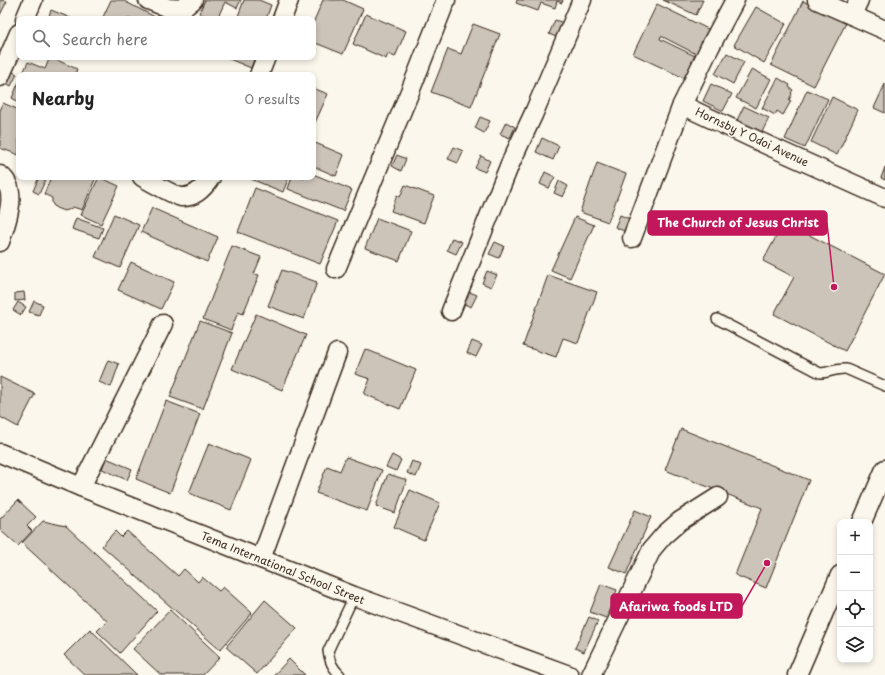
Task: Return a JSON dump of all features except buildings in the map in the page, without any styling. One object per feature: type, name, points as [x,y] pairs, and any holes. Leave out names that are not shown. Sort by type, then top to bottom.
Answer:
[{"type":"street","points":[[26,16],[33,0]]},
{"type":"street","points":[[148,0],[168,8],[182,9],[194,0]]},
{"type":"street","points":[[283,16],[289,0]]},
{"type":"street","points":[[336,269],[411,89],[446,0]]},
{"type":"street","points":[[451,311],[510,164],[533,115],[582,0]]},
{"type":"street","name":"Hornsby Y Odoi Avenue","points":[[735,0],[682,104],[885,198]]},
{"type":"street","points":[[817,0],[855,8],[885,30]]},
{"type":"street","points":[[0,77],[16,40]]},
{"type":"street","points":[[260,72],[265,60]]},
{"type":"street","points":[[632,238],[682,104]]},
{"type":"street","points":[[0,242],[8,217],[11,193],[9,178]]},
{"type":"street","points":[[148,180],[180,197],[194,195],[205,186],[209,180]]},
{"type":"street","points":[[81,487],[163,324]]},
{"type":"street","points":[[261,559],[337,353]]},
{"type":"street","name":"Tema International School Street","points":[[0,453],[354,596],[569,675]]},
{"type":"street","points":[[863,519],[885,469]]},
{"type":"street","points":[[591,675],[652,549],[664,535],[680,521],[718,497]]},
{"type":"street","points":[[797,675],[837,582]]},
{"type":"lane","points":[[717,319],[820,373],[846,369],[885,386]]},
{"type":"lane","points":[[340,675],[334,669],[329,660],[328,651],[354,596]]},
{"type":"place","name":"The Church of Jesus Christ","points":[[834,287]]},
{"type":"place","name":"Afariwa foods LTD","points":[[767,563]]}]
